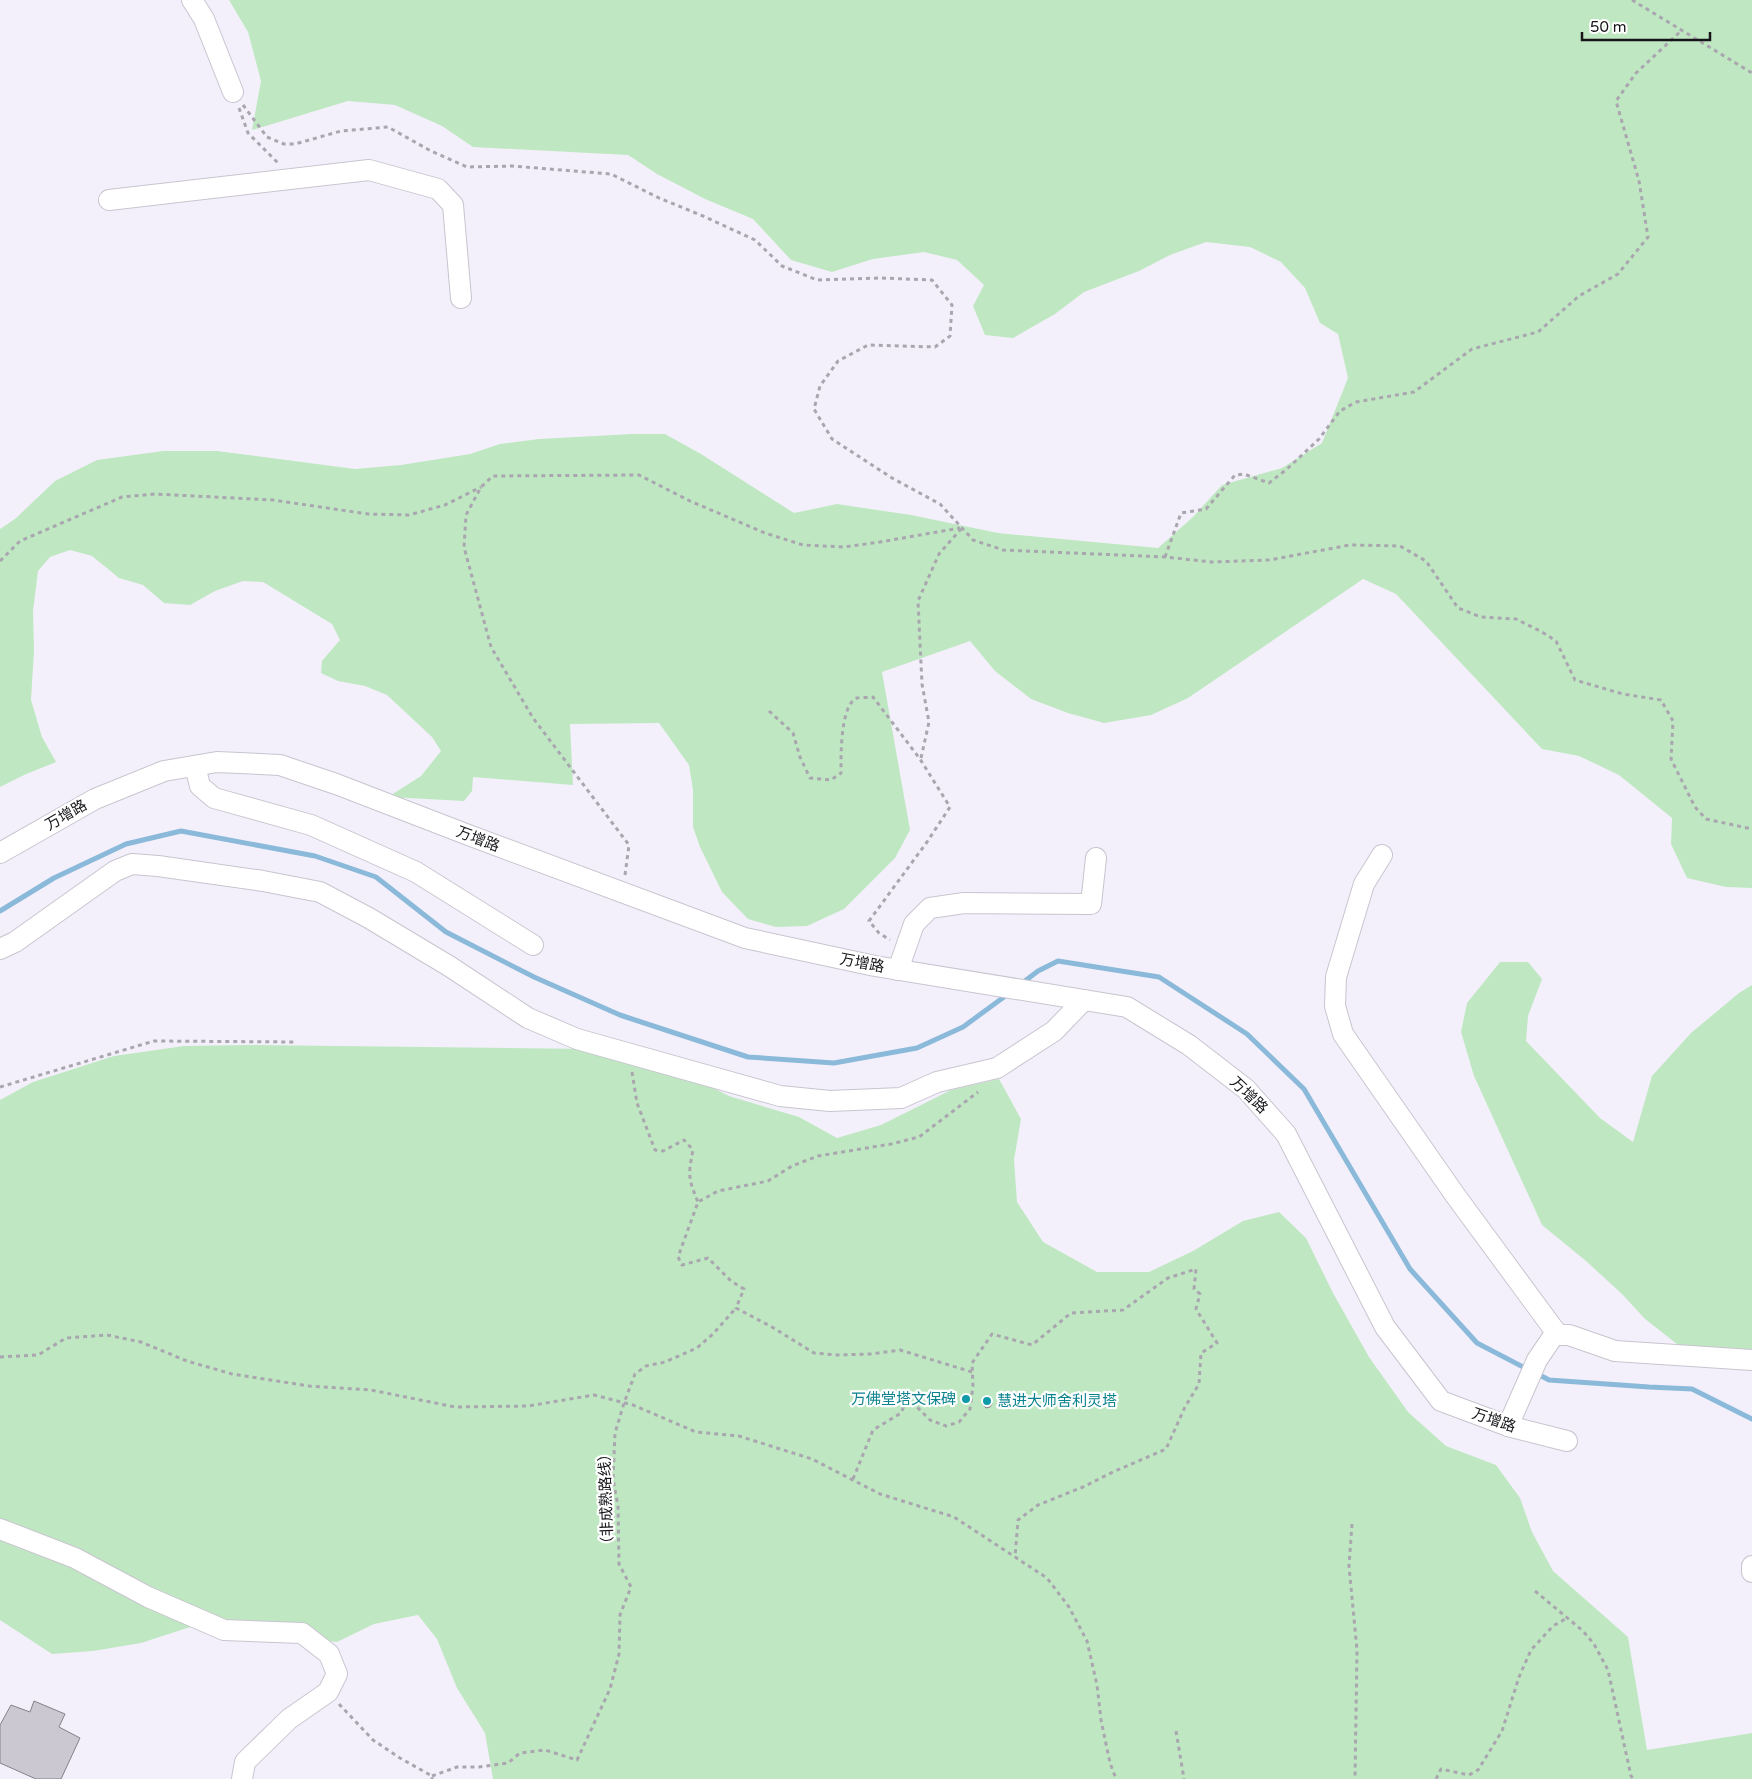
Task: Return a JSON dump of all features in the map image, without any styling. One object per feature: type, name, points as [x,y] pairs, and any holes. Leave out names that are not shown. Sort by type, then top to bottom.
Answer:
[{"type":"street","points":[[192,0],[204,19],[233,92]]},
{"type":"street","points":[[109,200],[369,170],[438,189],[453,205],[461,298]]},
{"type":"street","name":"万增路","points":[[0,853],[95,799],[164,771],[217,762],[280,765],[336,784],[745,938],[875,966],[1127,1007],[1189,1045],[1246,1089],[1286,1134],[1385,1327],[1441,1401],[1508,1426],[1567,1442]]},
{"type":"street","points":[[195,766],[200,786],[214,798],[311,825],[416,872],[533,945]]},
{"type":"street","points":[[1382,854],[1364,884],[1336,977],[1335,1006],[1343,1034],[1455,1195],[1558,1335]]},
{"type":"street","points":[[898,970],[914,924],[930,908],[964,903],[1091,904],[1096,858]]},
{"type":"street","points":[[0,949],[15,942],[115,871],[132,864],[263,881],[320,892],[369,918],[417,947],[528,1018],[577,1039],[780,1096],[830,1101],[901,1098],[937,1082],[997,1068],[1054,1031],[1084,1000]]},
{"type":"street","points":[[1508,1426],[1537,1360],[1554,1335],[1569,1335],[1615,1351],[1752,1360]]},
{"type":"street","points":[[0,1529],[75,1558],[148,1597],[224,1630],[302,1633],[329,1654],[337,1674],[328,1692],[289,1719],[244,1762],[242,1779]]},
{"type":"street","points":[[1752,1566],[1752,1572]]},
{"type":"path","points":[[1632,0],[1752,73]]},
{"type":"path","points":[[1165,557],[1181,513],[1206,509],[1235,475],[1244,474],[1269,483],[1319,440],[1340,411],[1356,402],[1414,392],[1472,349],[1538,332],[1580,296],[1618,274],[1648,237],[1639,181],[1616,100],[1636,73],[1681,31]]},
{"type":"path","points":[[233,92],[248,133],[293,179]]},
{"type":"path","points":[[233,92],[267,137],[284,144],[295,144],[341,131],[388,127],[467,167],[512,166],[611,174],[755,240],[782,266],[817,280],[881,278],[932,280],[952,304],[950,336],[935,348],[868,345],[838,361],[820,386],[814,409],[832,439],[892,478],[940,504],[973,540],[1003,550],[1165,557],[1212,562],[1269,560],[1350,546],[1400,546],[1426,561],[1458,608],[1481,617],[1516,619],[1556,641],[1575,680],[1624,694],[1661,700],[1673,721],[1671,759],[1694,807],[1706,819],[1752,830]]},
{"type":"path","points":[[0,561],[20,541],[122,496],[155,494],[273,500],[368,514],[409,515],[446,505],[481,486],[493,476],[639,475],[690,501],[756,529],[803,545],[844,547],[961,528]]},
{"type":"path","points":[[481,486],[466,515],[464,547],[491,647],[533,718],[629,845],[623,893]]},
{"type":"path","points":[[920,759],[929,722],[922,684],[918,601],[939,554],[961,528]]},
{"type":"path","points":[[769,711],[793,734],[800,757],[810,778],[831,780],[841,773],[843,728],[848,707],[857,698],[873,697],[920,759],[950,807],[928,842],[870,921],[879,933],[905,950]]},
{"type":"path","points":[[0,1087],[154,1041],[296,1042]]},
{"type":"path","points":[[624,1403],[635,1374],[646,1366],[665,1362],[697,1348],[713,1334],[736,1308],[744,1289],[731,1280],[708,1258],[682,1265],[678,1256],[698,1202],[688,1172],[693,1150],[684,1140],[662,1151],[655,1150],[637,1104],[629,1054]]},
{"type":"path","points":[[698,1202],[718,1191],[768,1181],[792,1166],[818,1156],[891,1144],[919,1137],[979,1091]]},
{"type":"path","points":[[853,1479],[873,1430],[901,1413],[906,1401],[914,1404],[930,1420],[946,1426],[959,1422],[970,1409],[972,1364],[992,1334],[1032,1345],[1071,1313],[1123,1310],[1168,1278],[1196,1269],[1194,1289],[1200,1294],[1196,1309],[1217,1343],[1201,1353],[1199,1384],[1185,1406],[1166,1449],[1083,1487],[1038,1505],[1018,1520],[1015,1558]]},
{"type":"path","points":[[736,1308],[772,1327],[814,1353],[838,1355],[871,1354],[900,1350],[972,1372]]},
{"type":"path","points":[[0,1357],[38,1356],[66,1338],[108,1335],[141,1342],[187,1361],[232,1374],[309,1386],[371,1390],[455,1407],[528,1406],[594,1395],[664,1417],[696,1432],[739,1436],[812,1459],[880,1494],[954,1517],[1047,1578],[1069,1607],[1087,1641],[1097,1685],[1101,1720],[1110,1763],[1116,1779]]},
{"type":"path","name":"（非成熟路线）","points":[[432,1777],[457,1767],[478,1768],[508,1763],[520,1754],[545,1750],[577,1760],[610,1689],[619,1654],[620,1615],[631,1587],[619,1564],[618,1506],[613,1479],[615,1433],[624,1403]]},
{"type":"path","points":[[1352,1524],[1349,1566],[1357,1650],[1355,1779]]},
{"type":"path","points":[[1535,1591],[1583,1631],[1594,1644],[1608,1670],[1631,1776],[1634,1779]]},
{"type":"path","points":[[1436,1779],[1441,1769],[1469,1775],[1478,1770],[1502,1732],[1519,1677],[1532,1650],[1553,1626],[1567,1618]]},
{"type":"path","points":[[328,1692],[373,1740],[432,1777]]},
{"type":"path","points":[[1176,1730],[1184,1779]]},
{"type":"green space","points":[[229,0],[1752,0],[1752,888],[1726,887],[1687,878],[1671,844],[1672,818],[1619,775],[1579,756],[1542,749],[1396,594],[1363,579],[1188,698],[1151,715],[1104,723],[1068,713],[1031,699],[995,671],[970,641],[882,672],[910,830],[895,858],[844,909],[807,926],[776,927],[748,919],[722,892],[700,847],[693,827],[693,790],[689,765],[659,723],[570,724],[573,785],[473,777],[472,791],[464,801],[388,797],[421,776],[441,751],[432,737],[387,695],[365,686],[338,681],[321,673],[322,661],[340,640],[332,624],[263,582],[243,581],[215,591],[190,605],[164,603],[143,585],[119,578],[92,556],[70,550],[50,557],[38,571],[33,611],[34,651],[31,700],[42,737],[56,762],[0,787],[0,529],[15,519],[55,481],[97,460],[163,451],[217,451],[355,469],[401,465],[470,454],[500,444],[539,439],[665,434],[701,454],[794,513],[837,504],[911,515],[998,533],[1158,548],[1193,517],[1222,485],[1282,468],[1322,443],[1348,378],[1338,334],[1320,323],[1305,288],[1281,262],[1250,247],[1206,242],[1170,255],[1139,271],[1084,292],[1055,314],[1013,338],[985,335],[973,306],[984,285],[957,260],[924,252],[873,259],[832,272],[791,260],[753,219],[705,199],[657,174],[628,155],[473,147],[442,126],[395,105],[348,101],[252,130],[261,81],[248,32]]},
{"type":"green space","points":[[1500,962],[1528,962],[1542,979],[1528,1016],[1526,1041],[1600,1118],[1633,1142],[1652,1076],[1691,1033],[1739,993],[1752,985],[1752,1371],[1682,1348],[1645,1319],[1622,1294],[1586,1261],[1542,1225],[1474,1076],[1461,1032],[1467,1003]]},
{"type":"green space","points":[[184,1046],[593,1049],[671,1067],[729,1096],[799,1117],[837,1138],[881,1125],[951,1090],[999,1079],[1021,1119],[1014,1160],[1017,1202],[1043,1242],[1097,1272],[1149,1272],[1193,1251],[1243,1221],[1279,1212],[1306,1238],[1333,1293],[1369,1357],[1408,1412],[1446,1446],[1496,1465],[1520,1498],[1532,1532],[1553,1571],[1628,1637],[1647,1750],[1752,1733],[1752,1779],[493,1779],[485,1733],[457,1688],[437,1639],[418,1615],[374,1624],[337,1642],[289,1637],[229,1620],[187,1628],[141,1643],[93,1651],[52,1654],[0,1620],[0,1100],[33,1082],[114,1056]]},
{"type":"building","name":"慧进大师舍利灵塔","points":[[987,1397],[991,1399],[992,1404],[986,1408],[982,1404]]},
{"type":"building","points":[[34,1701],[65,1714],[59,1727],[80,1738],[61,1779],[36,1779],[0,1763],[0,1725],[11,1705],[30,1712]]},
{"type":"waterway","points":[[0,911],[54,878],[126,844],[181,831],[315,856],[376,877],[446,932],[534,977],[620,1015],[748,1057],[834,1063],[917,1048],[963,1027],[1008,994]]},
{"type":"waterway","points":[[1021,984],[1038,971],[1058,961],[1159,977],[1247,1034],[1304,1089],[1410,1269],[1477,1343],[1529,1370]]},
{"type":"waterway","points":[[1536,1373],[1549,1380],[1692,1389],[1752,1419]]},
{"type":"place","name":"万佛堂塔文保碑","points":[[966,1399]]},
{"type":"place","name":"慧进大师舍利灵塔","points":[[987,1401]]}]
